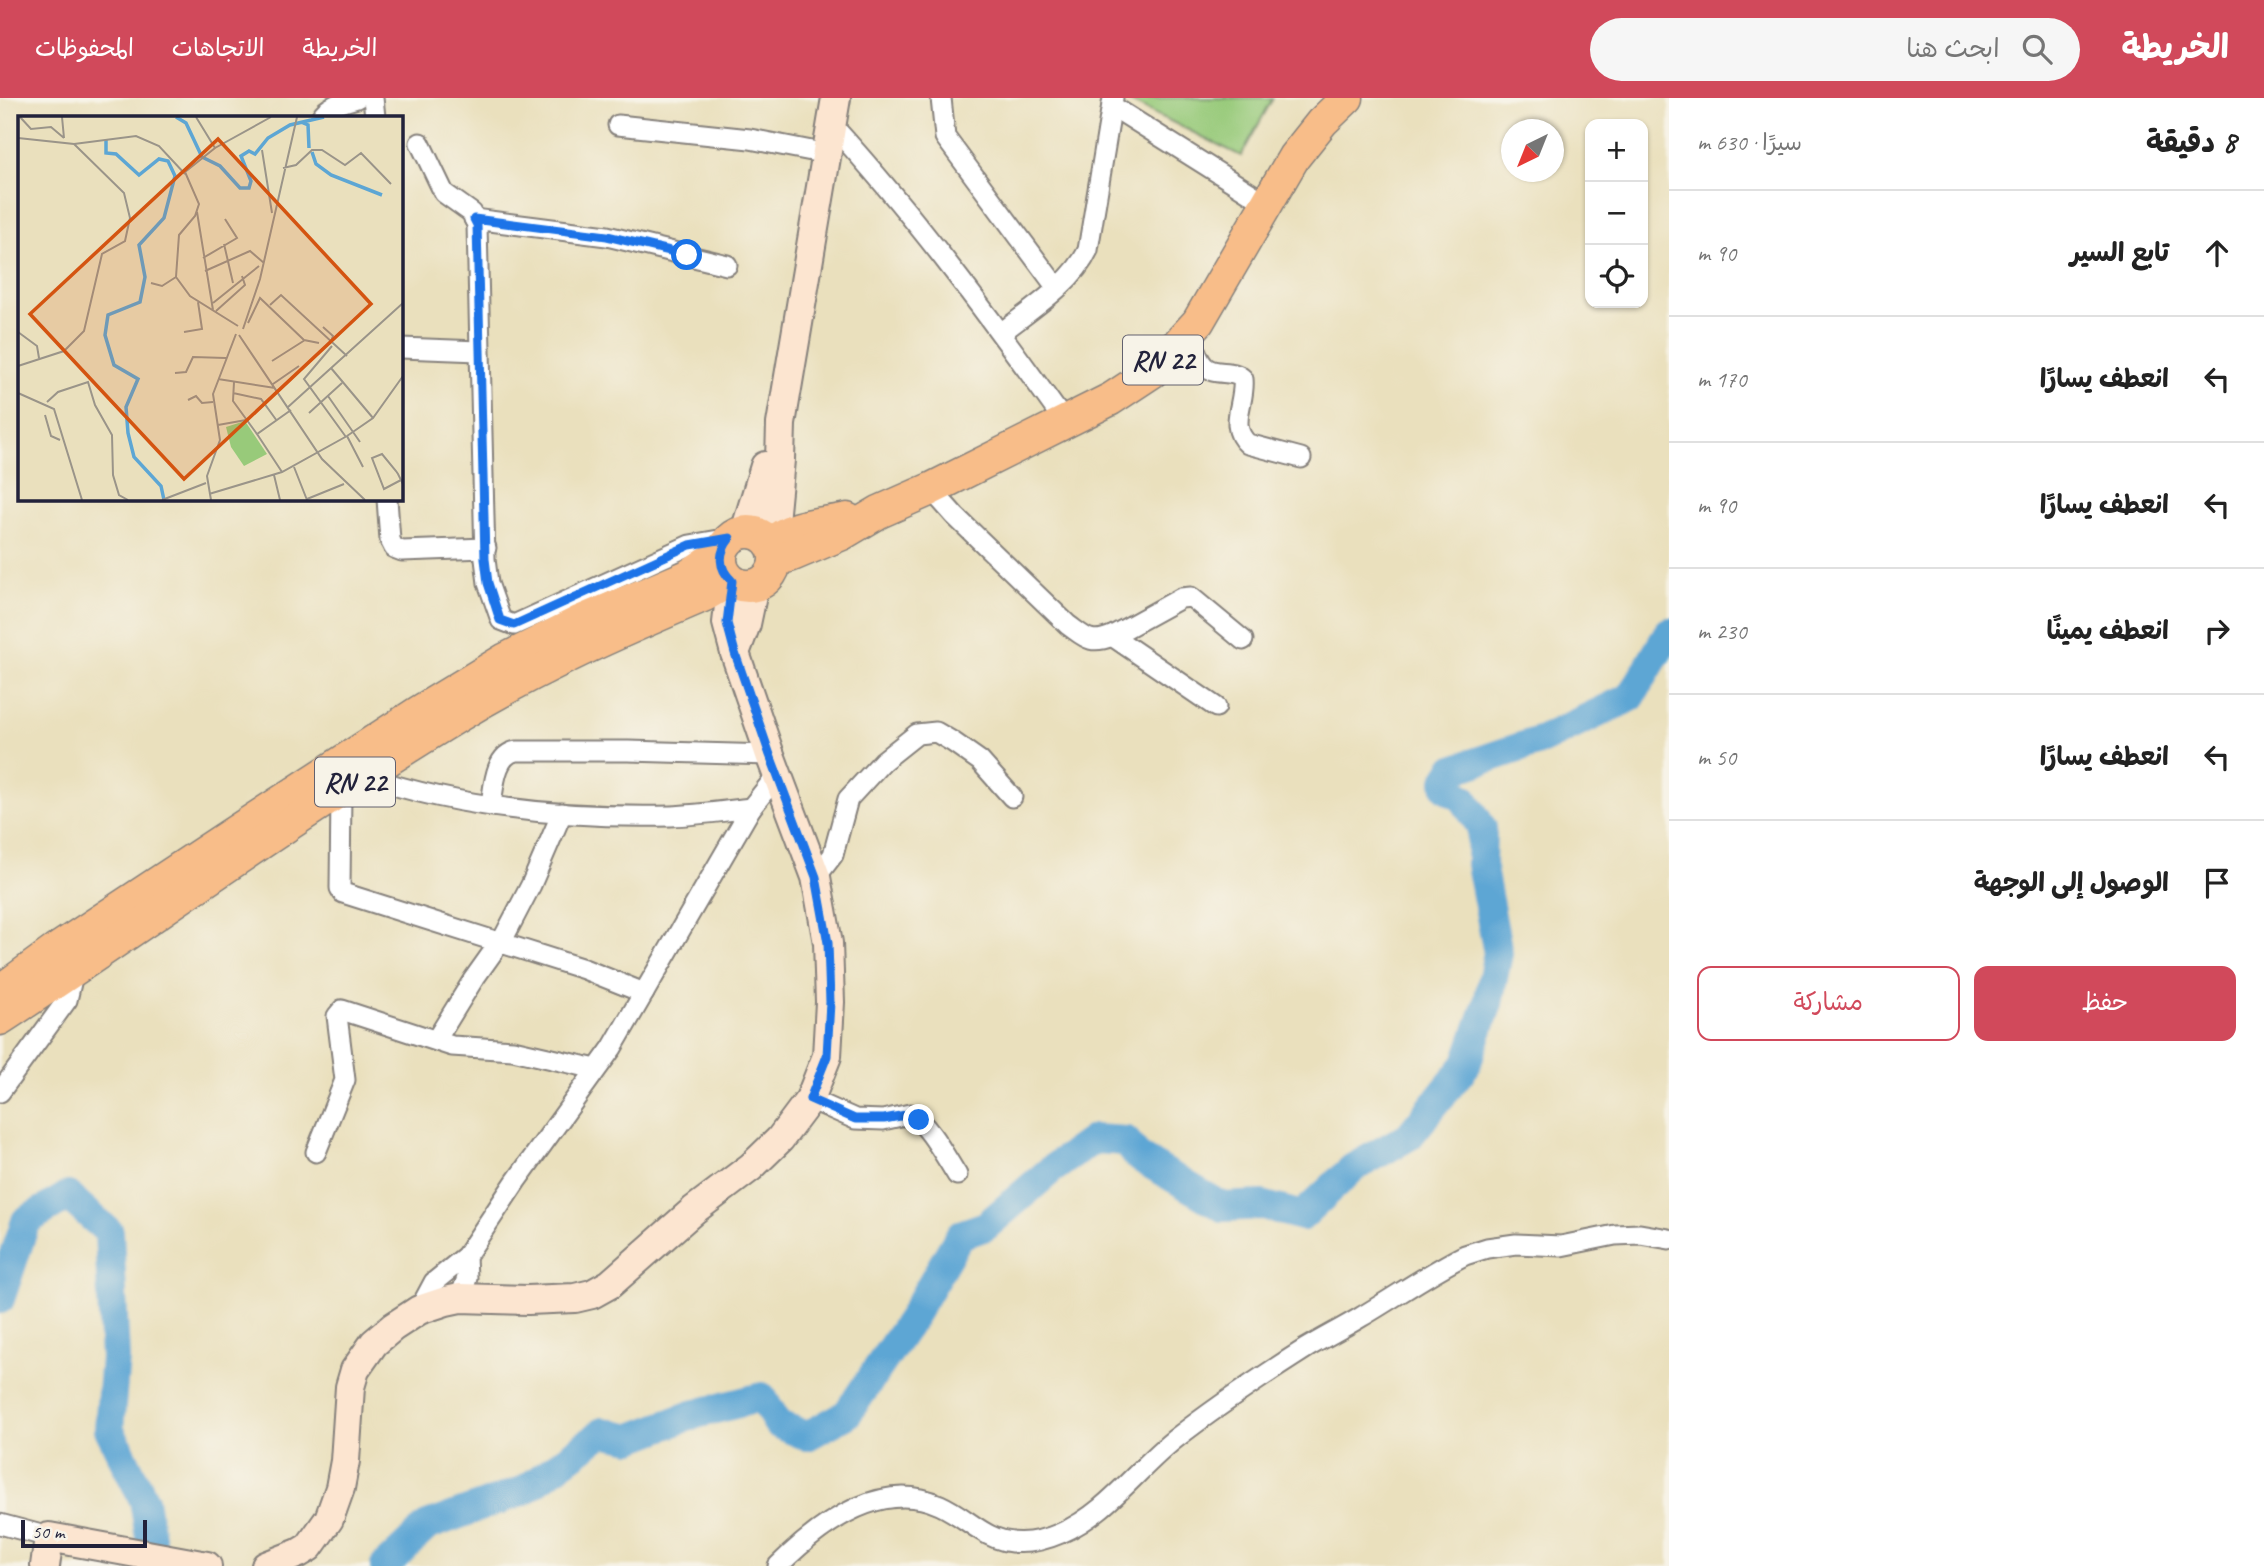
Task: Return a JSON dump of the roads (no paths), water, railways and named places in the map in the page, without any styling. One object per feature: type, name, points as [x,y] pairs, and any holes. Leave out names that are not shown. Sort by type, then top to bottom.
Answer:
[{"type":"main road","name":"RN 22","points":[[0,991],[56,950],[148,905],[344,780],[642,609],[688,576],[747,556],[782,534],[804,526],[879,512],[1111,399],[1152,372],[1189,333],[1225,279],[1294,157],[1322,122],[1346,98]]},
{"type":"main road","points":[[266,1566],[299,1553],[309,1556],[329,1519],[340,1488],[345,1461],[350,1387],[355,1370],[374,1343],[419,1310],[460,1298],[575,1298],[592,1294],[610,1284],[694,1210],[751,1167],[780,1139],[810,1099],[827,1056],[830,1002],[828,943],[816,877],[774,765],[727,623],[747,556],[774,522],[781,424],[834,112]]},
{"type":"main road","name":"RN 22","points":[[0,1019],[69,974],[148,905]]},
{"type":"main road","points":[[45,1566],[49,1538],[203,1566]]},
{"type":"street","points":[[322,116],[331,107],[357,98]]},
{"type":"street","points":[[373,98],[375,116]]},
{"type":"street","points":[[941,98],[945,137],[1057,288]]},
{"type":"street","points":[[1001,333],[1077,269],[1088,250],[1113,102],[1266,203]]},
{"type":"street","points":[[834,112],[873,169],[1001,333],[1064,421]]},
{"type":"street","points":[[618,125],[750,139],[827,153]]},
{"type":"street","points":[[420,144],[444,192],[467,208],[477,225],[488,583],[500,620],[514,625],[690,545],[747,556]]},
{"type":"street","points":[[474,219],[607,236],[727,265]]},
{"type":"street","points":[[1189,333],[1204,366],[1213,371],[1239,374],[1243,379],[1237,429],[1244,441],[1301,458]]},
{"type":"street","points":[[402,348],[479,351]]},
{"type":"street","points":[[931,489],[955,516],[1068,625],[1094,641],[1112,636],[1186,597],[1191,597],[1243,640]]},
{"type":"street","points":[[387,500],[390,540],[394,548],[402,551],[486,548]]},
{"type":"street","points":[[1112,636],[1216,707]]},
{"type":"street","points":[[816,877],[833,855],[848,799],[883,761],[917,734],[936,732],[953,742],[980,761],[1012,797]]},
{"type":"street","points":[[419,1310],[434,1282],[466,1256],[516,1181],[612,1048],[774,765],[628,751],[516,751],[509,752],[503,758],[497,772],[491,804]]},
{"type":"street","points":[[644,993],[584,969],[342,891],[344,780],[397,787],[449,799],[562,813],[672,816],[751,808]]},
{"type":"street","points":[[436,1040],[499,943],[531,885],[562,813]]},
{"type":"street","points":[[0,1092],[67,1000],[71,983],[69,974]]},
{"type":"street","points":[[316,1153],[345,1080],[337,1025],[342,1010],[452,1046],[513,1050],[596,1069]]},
{"type":"street","points":[[810,1099],[855,1119],[867,1121],[911,1114],[915,1116],[957,1175]]},
{"type":"street","points":[[778,1566],[848,1510],[892,1496],[913,1496],[940,1504],[969,1520],[988,1535],[1007,1542],[1028,1543],[1063,1532],[1084,1521],[1109,1501],[1154,1457],[1226,1402],[1306,1348],[1367,1314],[1446,1264],[1487,1248],[1516,1244],[1561,1246],[1615,1235],[1640,1234],[1669,1239]]},
{"type":"street","points":[[460,1298],[467,1278],[466,1256]]},
{"type":"street","points":[[0,1524],[49,1538]]},
{"type":"waterway","points":[[385,1566],[427,1526],[525,1490],[603,1432],[632,1438],[692,1415],[762,1397],[778,1424],[807,1436],[847,1414],[911,1319],[960,1235],[986,1226],[1052,1169],[1094,1139],[1126,1141],[1137,1156],[1223,1207],[1262,1205],[1302,1216],[1353,1168],[1409,1136],[1466,1065],[1488,1003],[1498,953],[1481,864],[1482,828],[1464,799],[1447,788],[1446,781],[1453,770],[1542,740],[1631,697],[1669,632]]},
{"type":"waterway","points":[[0,1299],[26,1221],[68,1196],[109,1232],[115,1358],[109,1429],[144,1500],[152,1550],[151,1566]]}]
